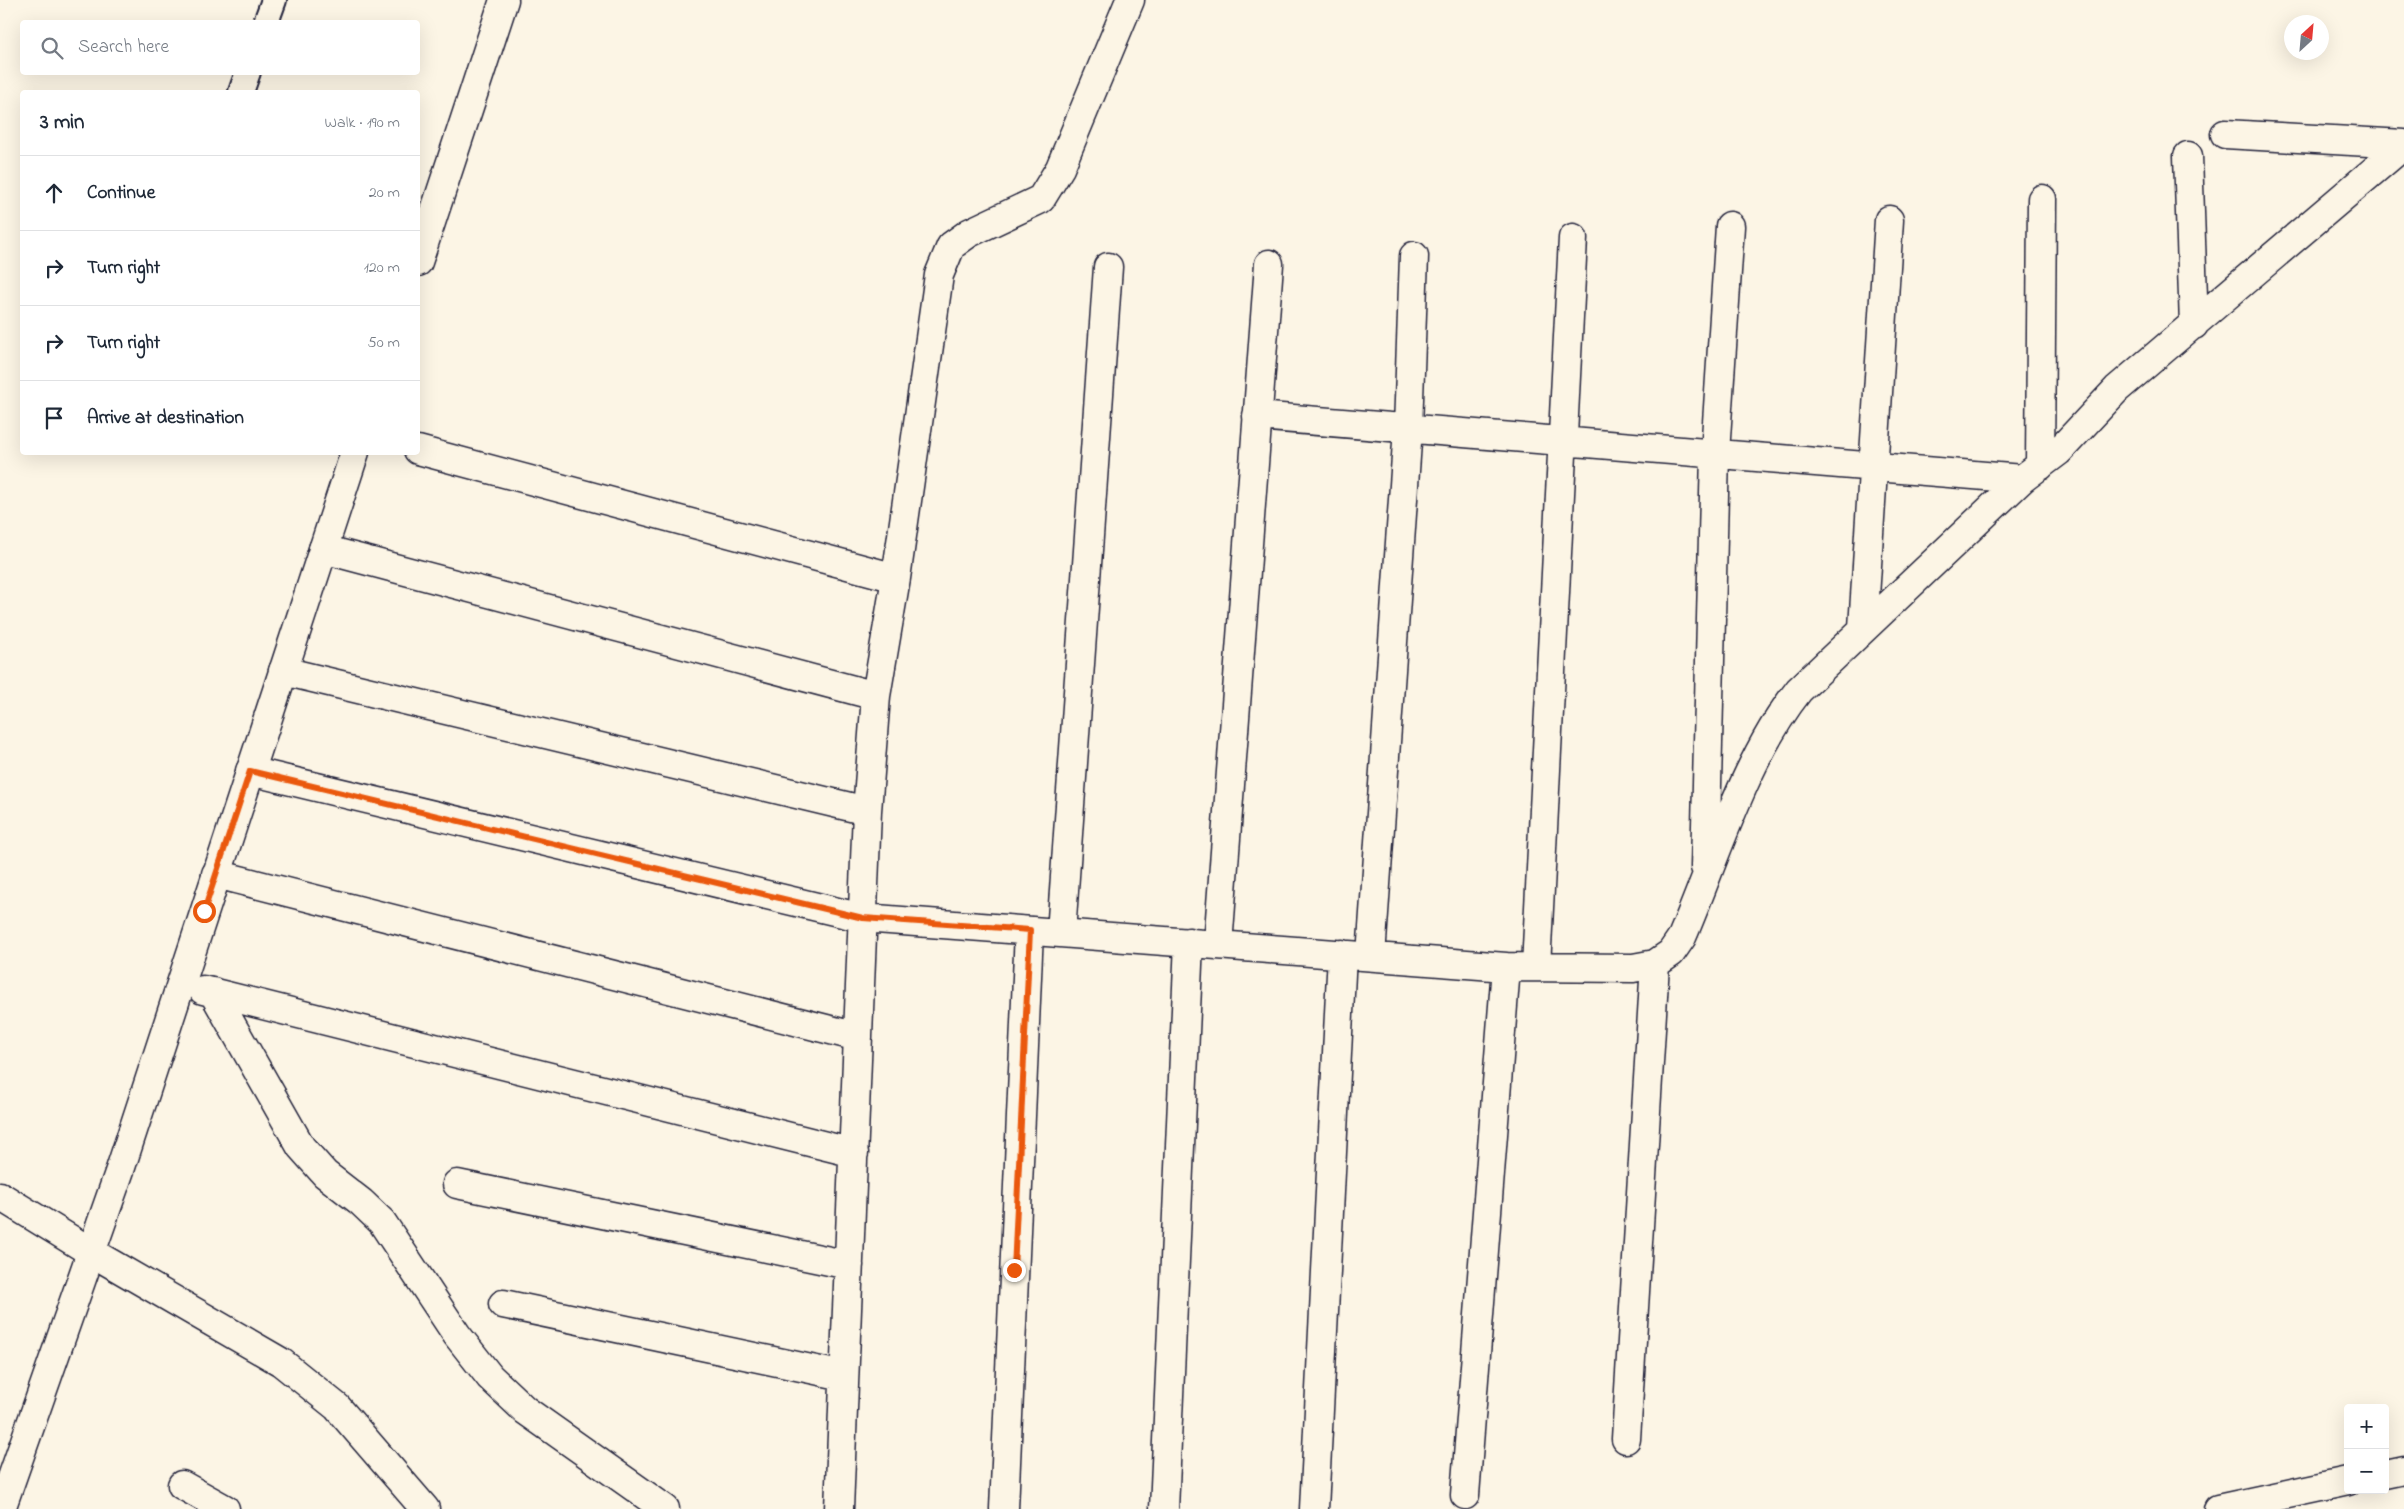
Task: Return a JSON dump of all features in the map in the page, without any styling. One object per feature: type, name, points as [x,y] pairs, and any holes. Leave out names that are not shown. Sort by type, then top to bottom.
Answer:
[{"type":"street","points":[[420,256],[504,0]]},
{"type":"street","points":[[839,1509],[867,811],[876,696],[896,578],[939,275],[943,262],[952,246],[969,233],[1041,199],[1051,187],[1130,0]]},
{"type":"street","points":[[2225,134],[2404,144]]},
{"type":"street","points":[[250,771],[863,918],[1506,967],[1633,968],[1655,964],[1671,954],[1682,937],[1748,775],[1782,711],[1799,690],[2030,472],[2058,451],[2117,389],[2404,144]]},
{"type":"street","points":[[2188,156],[2194,324]]},
{"type":"street","points":[[2030,472],[2042,199]]},
{"type":"street","points":[[1863,628],[1889,220]]},
{"type":"street","points":[[1704,884],[1715,453],[1730,226]]},
{"type":"street","points":[[1536,967],[1573,238]]},
{"type":"street","points":[[1371,956],[1408,428],[1414,256]]},
{"type":"street","points":[[1218,945],[1269,264]]},
{"type":"street","points":[[1061,933],[1108,267]]},
{"type":"street","points":[[1257,416],[1874,467],[2030,472]]},
{"type":"street","points":[[420,451],[896,578]]},
{"type":"street","points":[[1,1509],[120,1170],[354,455]]},
{"type":"street","points":[[323,549],[876,696]]},
{"type":"street","points":[[283,671],[867,811]]},
{"type":"street","points":[[216,874],[858,1037]]},
{"type":"street","points":[[1004,1509],[1030,930]]},
{"type":"street","points":[[1164,1509],[1189,942]]},
{"type":"street","points":[[1314,1509],[1342,954]]},
{"type":"street","points":[[1626,1439],[1655,964]]},
{"type":"street","points":[[1465,1495],[1506,967]]},
{"type":"street","points":[[180,984],[854,1153]]},
{"type":"street","points":[[213,992],[301,1147],[325,1174],[361,1202],[382,1222],[457,1335],[490,1376],[525,1410],[665,1509]]},
{"type":"street","points":[[457,1184],[849,1265]]},
{"type":"street","points":[[0,1196],[91,1252],[281,1362],[337,1407],[425,1509]]},
{"type":"street","points":[[503,1304],[844,1376]]},
{"type":"street","points":[[2389,1473],[2404,1470]]},
{"type":"street","points":[[2218,1509],[2344,1483]]},
{"type":"street","points":[[182,1484],[225,1509]]},
{"type":"lane","points":[[267,20],[274,0]]},
{"type":"lane","points":[[242,90],[247,75]]},
{"type":"route","points":[[204,911],[250,771],[863,918],[1030,930],[1014,1270]]}]
